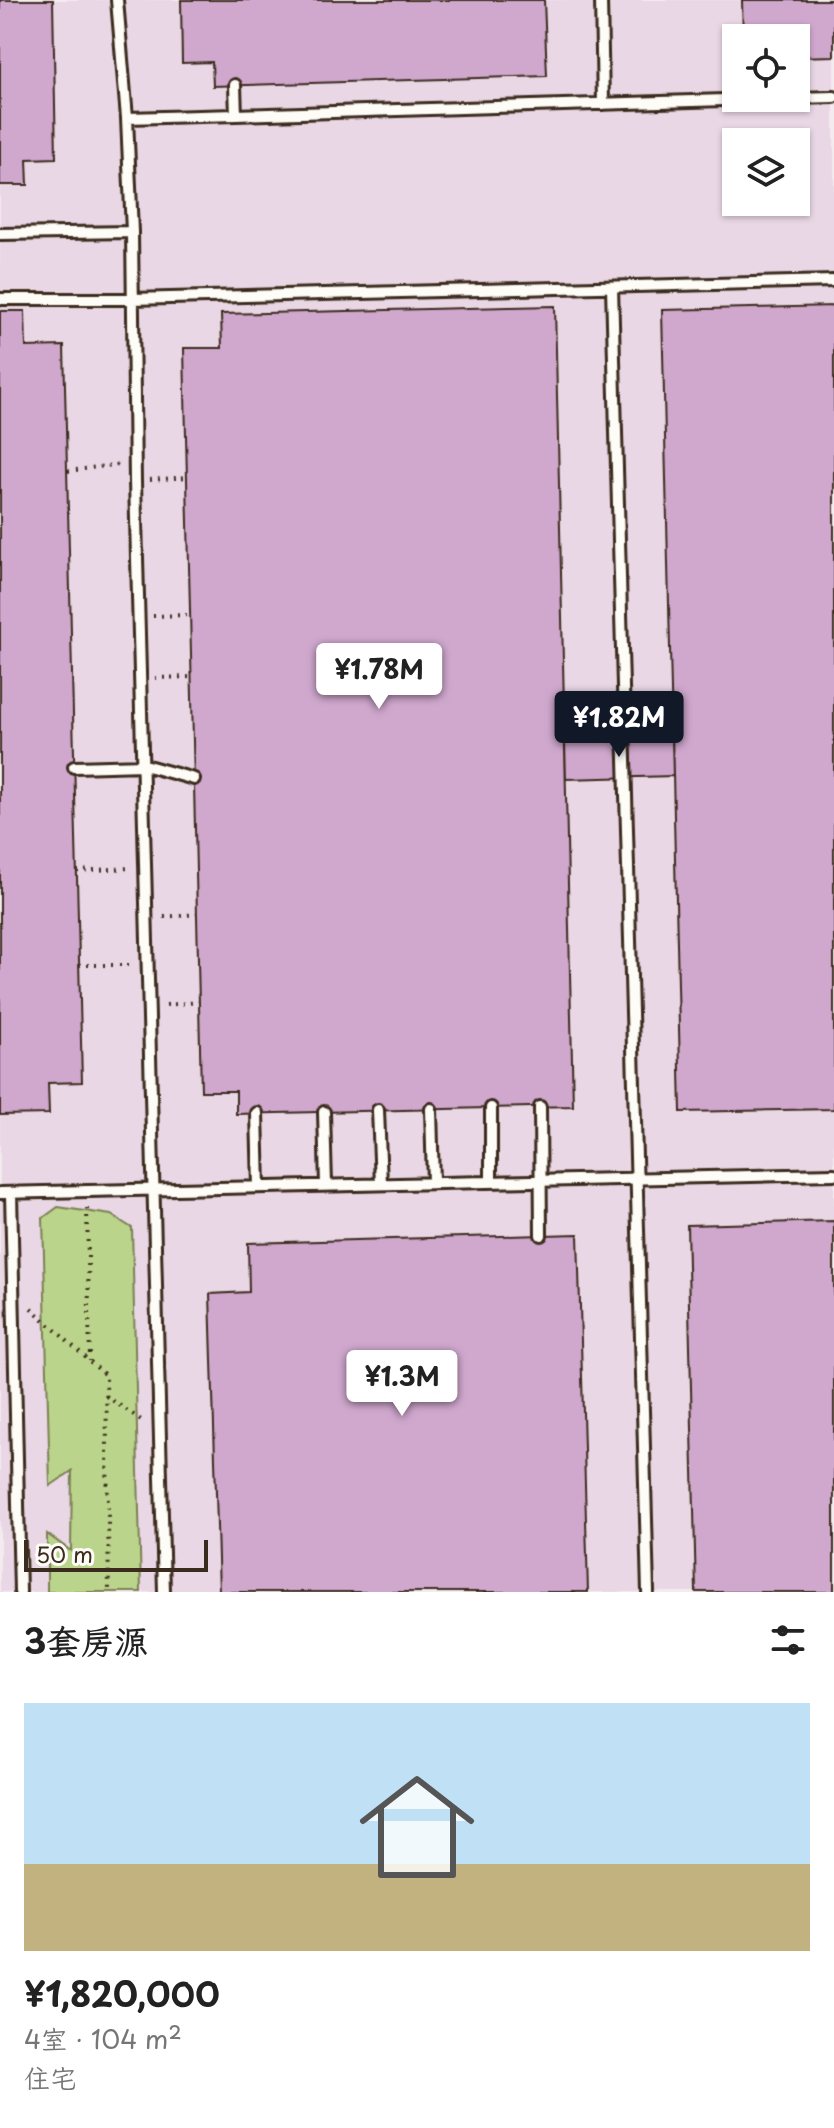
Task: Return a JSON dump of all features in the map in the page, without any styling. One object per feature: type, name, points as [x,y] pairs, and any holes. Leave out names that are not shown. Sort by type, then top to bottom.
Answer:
[{"type":"lane","points":[[117,0],[132,232],[135,481],[164,1592]]},
{"type":"lane","points":[[601,0],[603,104]]},
{"type":"lane","points":[[235,85],[236,115]]},
{"type":"lane","points":[[810,98],[834,97]]},
{"type":"lane","points":[[127,118],[722,100]]},
{"type":"lane","points":[[0,234],[132,232]]},
{"type":"lane","points":[[0,299],[132,299],[834,281]]},
{"type":"lane","points":[[612,287],[648,1592]]},
{"type":"lane","points":[[74,767],[144,765],[194,779]]},
{"type":"lane","points":[[540,1107],[541,1235]]},
{"type":"lane","points":[[491,1108],[491,1182]]},
{"type":"lane","points":[[431,1109],[433,1183]]},
{"type":"lane","points":[[378,1110],[381,1184]]},
{"type":"lane","points":[[324,1112],[326,1185]]},
{"type":"lane","points":[[257,1113],[259,1187]]},
{"type":"lane","points":[[20,1592],[13,1277],[6,1193],[834,1174]]},
{"type":"lane","points":[[0,1278],[13,1277]]},
{"type":"path","points":[[68,471],[136,462]]},
{"type":"path","points":[[135,481],[187,477]]},
{"type":"path","points":[[139,616],[190,615]]},
{"type":"path","points":[[141,679],[192,677]]},
{"type":"path","points":[[77,871],[147,868]]},
{"type":"path","points":[[148,918],[197,914]]},
{"type":"path","points":[[79,965],[149,965]]},
{"type":"path","points":[[150,1006],[199,1002]]},
{"type":"path","points":[[87,1192],[90,1361]]},
{"type":"path","points":[[13,1294],[106,1376],[109,1592]]},
{"type":"path","points":[[106,1396],[160,1433]]},
{"type":"shaded area","points":[[0,0],[834,0],[834,1592],[0,1592]]},
{"type":"green space","points":[[58,1207],[111,1215],[132,1228],[141,1592],[47,1592],[47,1534],[71,1551],[72,1471],[50,1486],[43,1218]]},
{"type":"building","points":[[0,0],[53,0],[56,158],[27,159],[28,185],[0,185]]},
{"type":"building","points":[[181,0],[544,0],[547,76],[213,86],[212,62],[182,63]]},
{"type":"building","points":[[742,0],[834,0],[834,56],[810,57],[810,24],[743,24]]},
{"type":"building","points":[[555,306],[573,1106],[236,1114],[236,1091],[201,1091],[184,348],[222,348],[221,314]]},
{"type":"building","points":[[834,306],[834,1109],[681,1112],[662,310]]},
{"type":"building","points":[[0,311],[25,311],[26,347],[64,346],[82,1082],[48,1083],[49,1114],[0,1115]]},
{"type":"building","points":[[672,739],[673,776],[566,779],[565,742]]},
{"type":"building","points":[[834,1221],[834,1592],[696,1592],[687,1225]]},
{"type":"building","points":[[578,1234],[588,1592],[219,1592],[210,1294],[249,1292],[248,1243]]}]
